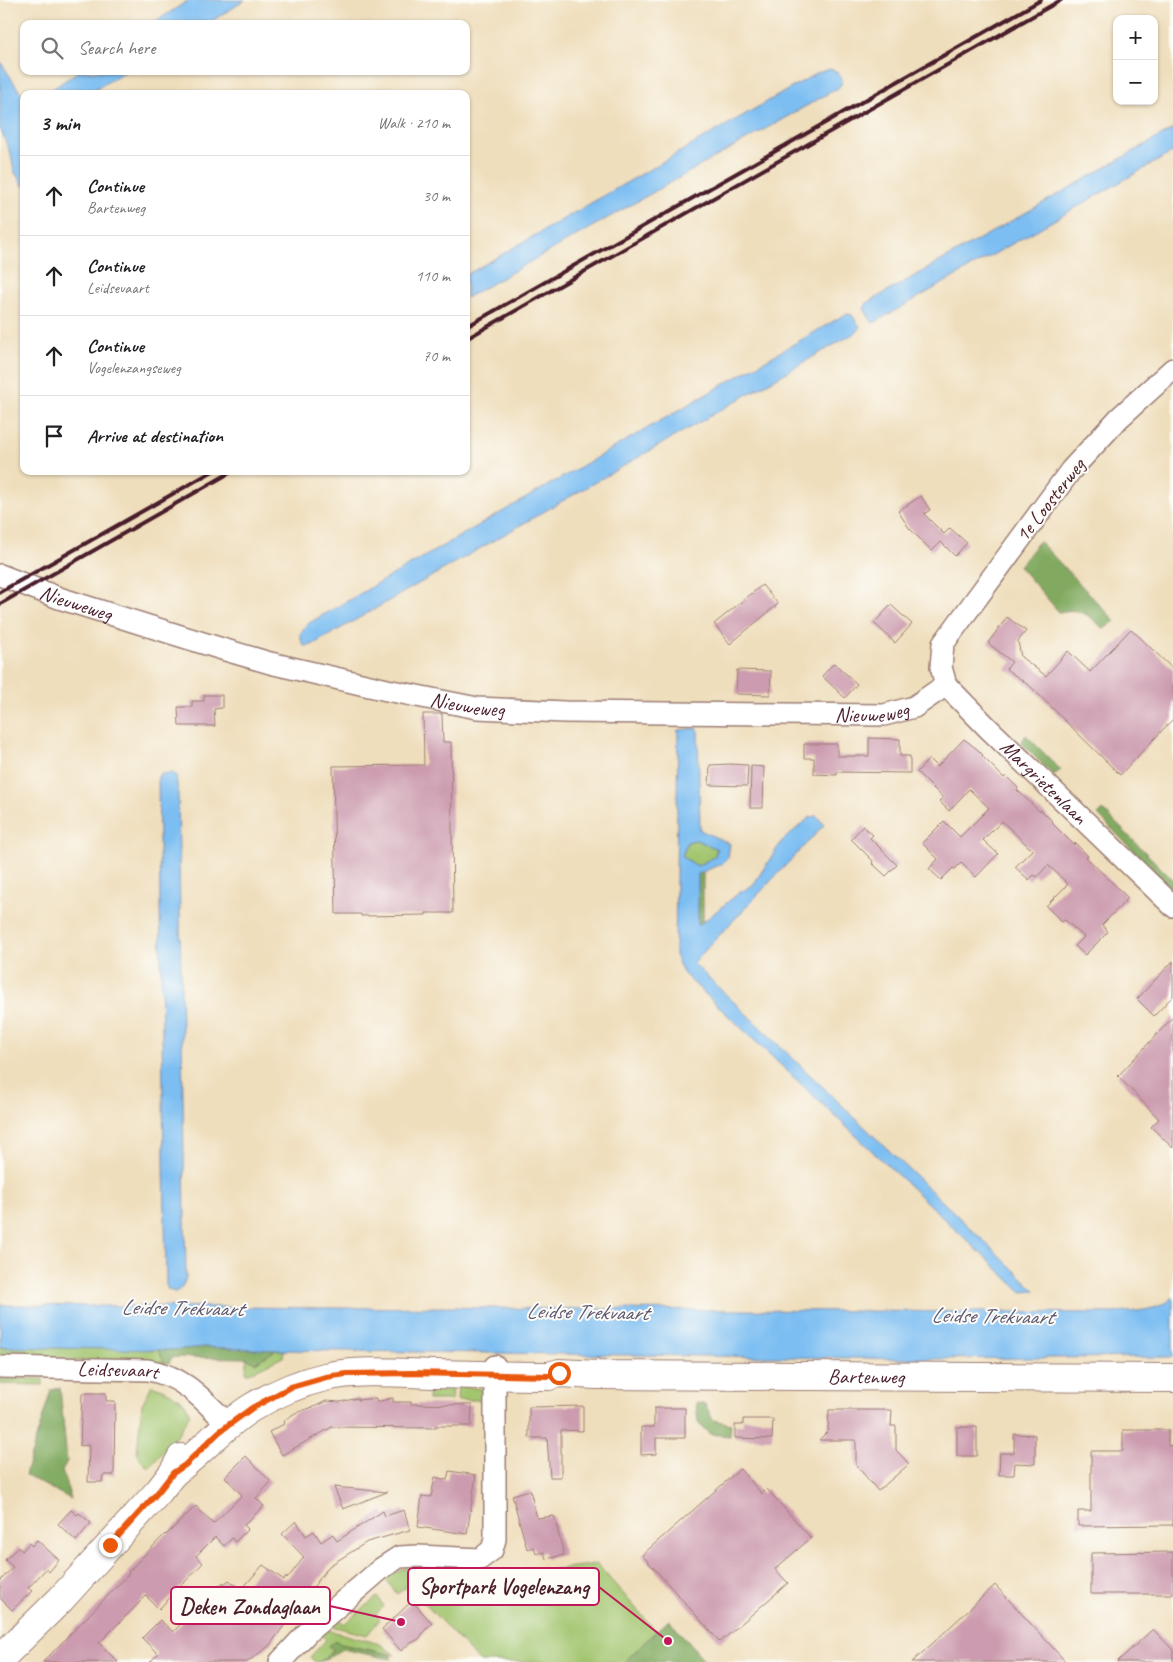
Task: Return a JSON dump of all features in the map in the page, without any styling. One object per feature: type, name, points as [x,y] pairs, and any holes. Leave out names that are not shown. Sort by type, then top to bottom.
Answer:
[{"type":"main road","points":[[4,1659],[159,1491],[173,1473],[187,1449],[223,1420],[244,1396],[287,1376],[322,1367],[365,1364],[495,1371]]},
{"type":"main road","name":"Bartenweg","points":[[495,1371],[534,1366],[549,1368],[559,1373],[597,1376],[1173,1378]]},
{"type":"street","name":"1e Loosterweg","points":[[946,685],[941,667],[943,644],[1071,470],[1119,418],[1173,369]]},
{"type":"street","name":"Nieuweweg","points":[[0,575],[68,601],[270,663],[387,690],[477,708],[565,712],[884,715],[914,707],[946,685]]},
{"type":"street","name":"Margrietenlaan","points":[[946,685],[988,729],[1173,906]]},
{"type":"street","name":"Leidsevaart","points":[[0,1367],[157,1371],[191,1388],[223,1420]]},
{"type":"street","points":[[280,1662],[309,1631],[382,1568],[399,1557],[480,1558],[486,1556],[492,1550],[495,1539],[495,1371]]},
{"type":"green space","points":[[1039,541],[1115,621],[1104,629],[1079,611],[1059,612],[1019,566]]},
{"type":"green space","points":[[1026,735],[1061,770],[1053,775],[1021,743]]},
{"type":"green space","points":[[1103,810],[1173,880],[1173,891],[1098,815]]},
{"type":"green space","points":[[696,840],[717,848],[715,856],[698,866],[682,857],[687,842]]},
{"type":"green space","points":[[703,872],[703,922],[698,927],[698,874]]},
{"type":"green space","points":[[0,1347],[158,1349],[164,1363],[0,1359]]},
{"type":"green space","points":[[206,1347],[276,1350],[255,1363],[247,1358],[172,1357],[169,1363],[164,1363],[158,1349]]},
{"type":"green space","points":[[276,1350],[284,1350],[283,1357],[246,1373],[247,1358],[255,1363]]},
{"type":"green space","points":[[0,1379],[43,1379],[43,1385],[0,1384]]},
{"type":"green space","points":[[152,1385],[169,1392],[185,1403],[190,1414],[177,1435],[149,1468],[141,1461],[137,1452],[142,1404]]},
{"type":"green space","points":[[429,1386],[451,1387],[452,1400],[428,1400]]},
{"type":"green space","points":[[458,1386],[484,1389],[486,1400],[457,1400]]},
{"type":"green space","points":[[60,1388],[67,1461],[62,1471],[71,1499],[25,1475],[51,1390]]},
{"type":"green space","points":[[696,1403],[705,1404],[713,1420],[731,1424],[730,1436],[710,1434],[698,1423]]},
{"type":"green space","points":[[597,1564],[656,1631],[624,1662],[480,1662],[408,1586],[397,1594],[384,1577],[411,1566],[461,1566],[463,1581]]},
{"type":"green space","points":[[377,1597],[384,1606],[376,1614],[380,1619],[367,1635],[327,1625],[335,1614],[344,1624]]},
{"type":"green space","points":[[669,1620],[706,1662],[624,1662]]},
{"type":"green space","points":[[320,1628],[380,1644],[395,1655],[340,1644],[337,1641],[328,1646],[334,1649],[320,1662],[315,1662],[310,1657],[326,1640],[317,1631]]},
{"type":"green space","points":[[337,1641],[340,1644],[391,1655],[391,1659],[342,1649],[320,1662],[334,1649],[328,1646]]},
{"type":"water","points":[[189,0],[245,0],[213,20],[158,20]]},
{"type":"water","points":[[0,61],[20,92],[20,181],[14,171],[11,155],[0,128]]},
{"type":"water","points":[[830,69],[836,71],[842,79],[841,85],[470,296],[470,273],[817,73]]},
{"type":"water","points":[[73,75],[119,75],[95,90],[51,90]]},
{"type":"water","points":[[1173,129],[1173,152],[877,321],[873,323],[864,309],[867,303]]},
{"type":"water","points":[[846,314],[852,315],[860,327],[858,331],[312,645],[304,646],[302,643],[300,634],[309,623]]},
{"type":"water","points":[[698,728],[700,830],[730,844],[728,857],[723,863],[698,874],[698,926],[739,893],[753,885],[782,841],[810,817],[817,816],[824,825],[693,963],[1036,1291],[1022,1292],[683,973],[675,955],[678,730]],"holes":[[[696,840],[717,849],[715,856],[698,866],[682,857],[687,842]]]},
{"type":"water","points":[[171,773],[176,775],[178,794],[186,1278],[181,1288],[175,1292],[168,1290],[166,1285],[158,777],[160,774]]},
{"type":"water","name":"Leidse Trekvaart","points":[[1173,1297],[1173,1357],[919,1359],[276,1350],[206,1347],[170,1350],[0,1347],[0,1305],[1112,1313],[1153,1308],[1168,1302]]},
{"type":"building","points":[[921,496],[930,510],[924,514],[944,534],[950,528],[967,543],[955,556],[941,542],[932,551],[909,528],[898,511]]},
{"type":"building","points":[[762,585],[778,604],[730,644],[714,624]]},
{"type":"building","points":[[891,605],[912,624],[895,643],[874,623]]},
{"type":"building","points":[[1007,617],[1026,631],[1018,641],[1021,657],[1046,676],[1068,651],[1090,672],[1131,629],[1173,669],[1173,719],[1120,775],[1030,686],[1006,669],[1012,662],[988,643]]},
{"type":"building","points":[[834,663],[857,684],[845,698],[822,676]]},
{"type":"building","points":[[737,670],[771,671],[770,695],[736,694]]},
{"type":"building","points":[[204,695],[222,695],[222,708],[214,709],[215,726],[179,726],[178,707],[192,707],[192,701],[204,701]]},
{"type":"building","points":[[423,714],[442,714],[443,742],[451,742],[453,913],[361,916],[361,914],[336,914],[333,766],[424,765]]},
{"type":"building","points":[[869,738],[900,739],[900,756],[910,756],[910,773],[837,772],[837,775],[814,774],[814,758],[804,758],[804,744],[837,744],[837,756],[869,756]]},
{"type":"building","points":[[964,739],[977,749],[1004,778],[1006,776],[1018,788],[1017,790],[1039,811],[1041,810],[1074,845],[1075,843],[1088,856],[1086,857],[1128,898],[1102,925],[1108,932],[1085,955],[1075,946],[1084,937],[1065,920],[1062,922],[1046,906],[1068,884],[1048,865],[1037,877],[1034,875],[1029,880],[1015,867],[1032,850],[1002,821],[983,840],[998,854],[976,877],[961,863],[941,880],[929,869],[938,859],[922,843],[944,821],[960,837],[989,808],[969,789],[949,811],[939,801],[943,798],[917,772],[929,759],[937,767]]},
{"type":"building","points":[[710,765],[748,765],[747,786],[709,785]]},
{"type":"building","points":[[751,766],[764,767],[763,808],[750,808]]},
{"type":"building","points":[[863,826],[873,835],[870,838],[897,865],[886,876],[851,839]]},
{"type":"building","points":[[1173,961],[1173,996],[1154,1016],[1137,999]]},
{"type":"building","points":[[1173,1017],[1173,1148],[1151,1127],[1159,1119],[1118,1076]]},
{"type":"building","points":[[82,1393],[106,1393],[106,1401],[115,1401],[114,1475],[103,1475],[102,1482],[88,1482],[89,1445],[80,1446]]},
{"type":"building","points":[[358,1398],[358,1400],[376,1398],[376,1402],[393,1398],[393,1402],[411,1402],[411,1404],[472,1405],[471,1426],[435,1426],[435,1428],[332,1427],[282,1455],[269,1432],[284,1424],[283,1421],[295,1413],[326,1401],[340,1402]]},
{"type":"building","points":[[583,1406],[583,1431],[561,1430],[561,1477],[550,1477],[547,1438],[529,1438],[529,1407]]},
{"type":"building","points":[[654,1408],[685,1408],[685,1438],[656,1438],[656,1454],[641,1455],[641,1427],[654,1427]]},
{"type":"building","points":[[829,1410],[892,1410],[891,1426],[896,1426],[896,1450],[909,1464],[878,1491],[856,1465],[856,1440],[819,1440],[828,1431]]},
{"type":"building","points":[[743,1419],[773,1419],[772,1439],[735,1438],[735,1425],[743,1425]]},
{"type":"building","points":[[957,1427],[977,1427],[977,1456],[957,1456]]},
{"type":"building","points":[[1123,1430],[1168,1430],[1168,1446],[1173,1445],[1173,1525],[1078,1526],[1078,1511],[1091,1511],[1091,1451],[1123,1451]]},
{"type":"building","points":[[1014,1434],[1035,1435],[1035,1464],[1015,1463],[1014,1475],[999,1475],[1000,1453],[1014,1453]]},
{"type":"building","points":[[246,1456],[271,1482],[256,1498],[264,1506],[244,1525],[248,1529],[235,1542],[232,1538],[224,1546],[215,1537],[196,1556],[203,1563],[159,1609],[146,1596],[99,1643],[118,1662],[43,1662],[165,1534],[196,1506],[213,1524],[242,1495],[225,1477]]},
{"type":"building","points":[[740,1469],[762,1494],[767,1489],[811,1538],[775,1569],[788,1583],[720,1642],[642,1555]]},
{"type":"building","points":[[449,1471],[476,1475],[467,1534],[418,1527],[422,1496],[431,1497],[435,1477],[447,1480]]},
{"type":"building","points":[[334,1487],[387,1492],[343,1509]]},
{"type":"building","points":[[530,1490],[537,1518],[554,1516],[564,1555],[546,1559],[544,1552],[536,1554],[534,1547],[527,1549],[512,1495]]},
{"type":"building","points":[[71,1510],[77,1515],[79,1513],[91,1523],[76,1541],[58,1524]]},
{"type":"building","points":[[404,1510],[410,1530],[367,1542],[329,1566],[269,1646],[247,1662],[150,1662],[158,1654],[142,1638],[160,1620],[173,1632],[223,1582],[224,1584],[229,1580],[241,1590],[263,1565],[284,1580],[286,1577],[287,1579],[304,1557],[282,1534],[296,1521],[306,1536],[314,1531],[321,1542],[333,1534],[337,1541],[383,1511],[385,1516]]},
{"type":"building","points":[[37,1540],[59,1560],[49,1572],[46,1569],[28,1588],[32,1591],[12,1610],[0,1598],[0,1581],[13,1567],[5,1560],[18,1547],[22,1551],[29,1543],[32,1546]]},
{"type":"building","points":[[1173,1552],[1173,1594],[1091,1594],[1091,1553]]},
{"type":"building","points":[[995,1585],[1066,1662],[912,1662],[934,1642]]},
{"type":"building","points":[[412,1601],[432,1623],[419,1639],[401,1651],[382,1629]]},
{"type":"building","points":[[1153,1629],[1173,1650],[1173,1662],[1117,1662]]},
{"type":"railway","points":[[470,325],[1041,0]]},
{"type":"railway","points":[[470,337],[1061,0]]},
{"type":"railway","points":[[0,592],[206,475]]},
{"type":"railway","points":[[0,604],[226,475]]},
{"type":"place","name":"Deken Zondaglaan","points":[[401,1622]]},
{"type":"place","name":"Sportpark Vogelenzang","points":[[668,1641]]},
{"type":"route","points":[[110,1545],[173,1473],[185,1465],[228,1424],[252,1408],[291,1387],[326,1377],[346,1374],[412,1373],[549,1376],[559,1373]]}]
